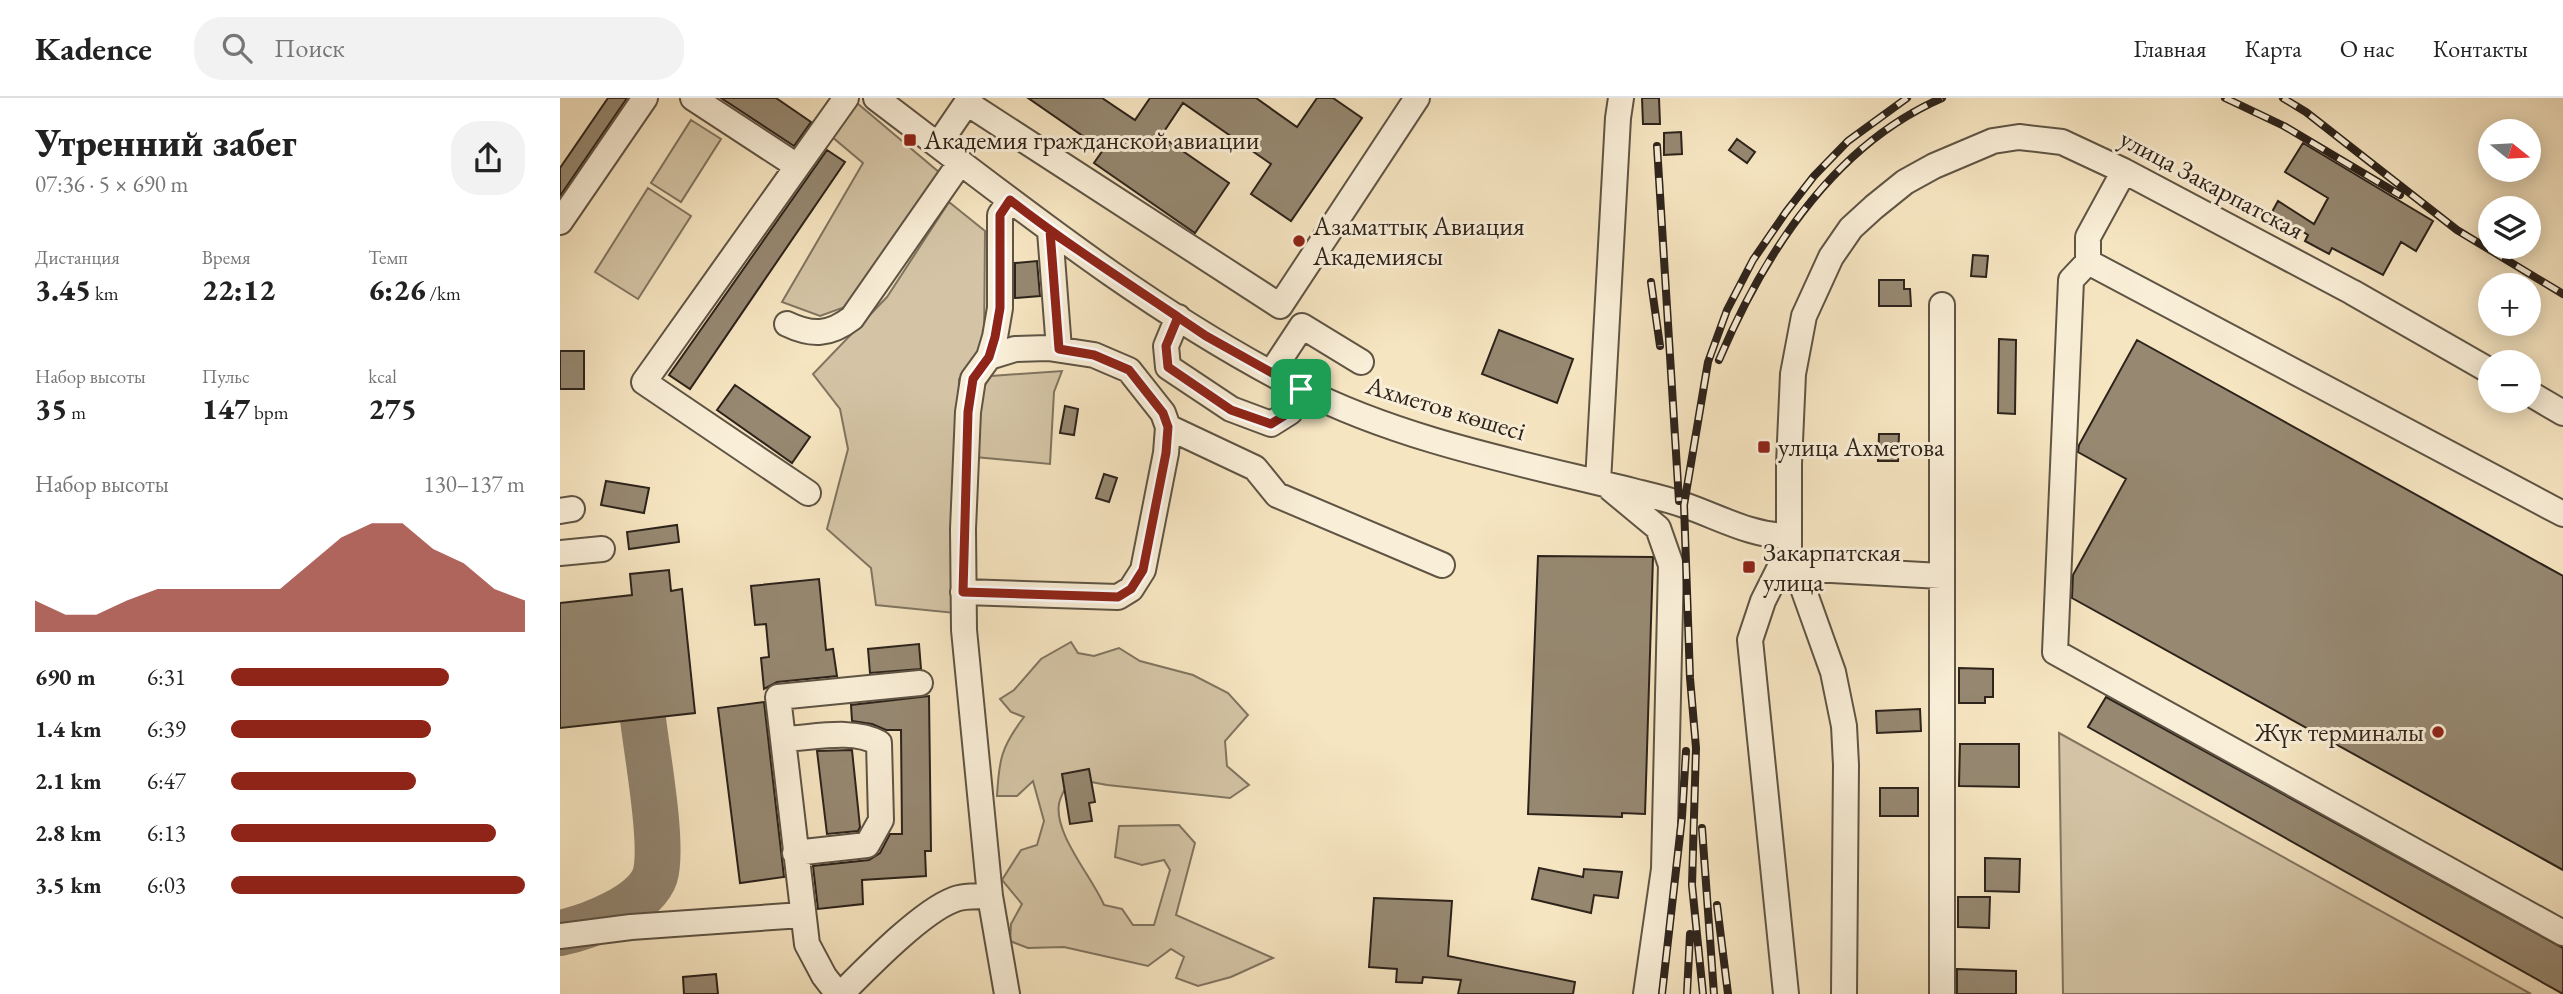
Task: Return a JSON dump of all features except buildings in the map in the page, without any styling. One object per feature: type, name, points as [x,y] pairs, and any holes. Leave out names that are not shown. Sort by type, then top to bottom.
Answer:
[{"type":"street","points":[[560,222],[645,98]]},
{"type":"street","points":[[693,98],[797,166]]},
{"type":"street","points":[[808,493],[644,382],[846,98]]},
{"type":"street","name":"Ахметов көшесі","points":[[876,98],[1050,231],[1206,336],[1301,389],[1375,420],[1453,446],[1679,503],[1791,551],[1941,576]]},
{"type":"street","points":[[938,145],[969,100],[1280,306],[1417,98]]},
{"type":"street","points":[[1621,98],[1602,483],[1658,528],[1671,565],[1656,868],[1646,994]]},
{"type":"street","name":"улица Закарпатская","points":[[1791,551],[1789,464],[1797,345],[1804,316],[1816,286],[1851,229],[1905,183],[1963,152],[1993,141],[2019,137],[2062,142],[2124,171],[2351,292],[2478,364]]},
{"type":"street","points":[[787,324],[801,331],[825,333],[852,317],[960,163]]},
{"type":"street","points":[[2124,171],[2088,237],[2088,262],[2071,280],[2055,652],[2563,933]]},
{"type":"street","points":[[1007,994],[990,896],[964,630],[963,592],[968,412],[973,379],[989,357],[1000,308],[1000,215],[1010,200]]},
{"type":"street","points":[[1050,231],[1059,349]]},
{"type":"street","points":[[2088,262],[2563,514]]},
{"type":"street","points":[[1942,305],[1942,994]]},
{"type":"street","points":[[1178,317],[1166,346],[1168,367],[1231,410],[1271,424],[1290,412],[1301,389]]},
{"type":"street","points":[[1272,373],[1302,326],[1361,362]]},
{"type":"street","points":[[963,592],[1118,597],[1131,589],[1143,570],[1166,453],[1168,427],[1163,413],[1129,370],[1094,355],[1059,349],[1015,349],[989,357]]},
{"type":"street","points":[[2541,400],[2563,413]]},
{"type":"street","points":[[1168,427],[1255,468],[1277,495],[1442,565]]},
{"type":"street","points":[[560,554],[602,549]]},
{"type":"street","points":[[1786,994],[1750,640],[1763,601],[1791,551]]},
{"type":"street","points":[[1791,551],[1833,672],[1844,726],[1844,994]]},
{"type":"street","points":[[920,683],[778,696],[807,944],[824,976],[839,994],[924,919],[953,899],[990,896]]},
{"type":"street","points":[[783,739],[850,736],[872,739],[879,743],[881,820],[867,845],[795,853]]},
{"type":"street","points":[[560,936],[631,926],[802,915]]},
{"type":"shaded area","points":[[857,103],[940,173],[845,307],[820,316],[782,302],[863,163],[831,136]]},
{"type":"shaded area","points":[[691,120],[721,139],[681,202],[651,183]]},
{"type":"shaded area","points":[[648,188],[691,216],[638,299],[595,272]]},
{"type":"shaded area","points":[[949,202],[985,231],[984,345],[959,379],[955,613],[876,605],[871,568],[827,529],[848,449],[840,409],[813,374],[887,297]]},
{"type":"shaded area","points":[[1062,371],[1054,392],[1050,464],[975,457],[978,396],[991,376]]},
{"type":"shaded area","points":[[1071,642],[1078,653],[1094,656],[1119,648],[1140,661],[1193,675],[1228,693],[1248,715],[1225,741],[1227,766],[1249,785],[1230,798],[1107,785],[1070,778],[1059,804],[1062,828],[1104,905],[1122,909],[1133,925],[1154,925],[1170,870],[1164,860],[1142,865],[1115,857],[1119,826],[1179,825],[1195,843],[1176,915],[1273,958],[1231,977],[1198,986],[1176,978],[1184,957],[1171,949],[1148,966],[1064,947],[1028,948],[1010,941],[1011,924],[1022,904],[1002,880],[1021,850],[1037,845],[1044,821],[1033,781],[1017,796],[997,796],[1003,754],[1010,737],[1024,717],[1011,712],[1000,699],[1014,690],[1041,659]]},
{"type":"shaded area","points":[[2059,733],[2531,994],[2063,994]]},
{"type":"taxiway","points":[[560,933],[585,926],[628,906],[640,897],[655,876],[656,822],[643,719]]},
{"type":"railway","points":[[1703,994],[1692,885],[1696,748],[1690,678],[1684,505],[1708,362],[1727,310],[1753,260],[1786,212],[1814,176],[1848,141],[1907,98]]},
{"type":"railway","points":[[1719,360],[1757,281],[1806,207],[1835,174],[1867,144],[1903,119],[1942,98]]},
{"type":"railway","points":[[2225,98],[2284,126],[2400,195]]},
{"type":"railway","points":[[2283,98],[2306,112],[2457,230],[2563,294]]},
{"type":"railway","points":[[1657,146],[1679,501]]},
{"type":"railway","points":[[1651,282],[1660,346]]},
{"type":"railway","points":[[1662,994],[1682,817],[1686,751]]},
{"type":"railway","points":[[1702,828],[1714,994]]},
{"type":"railway","points":[[1717,905],[1728,994]]},
{"type":"railway","points":[[1687,994],[1690,934]]},
{"type":"place","name":"Академия гражданской авиации","points":[[910,140]]},
{"type":"place","name":"Азаматтық Авиация Академиясы","points":[[1299,241]]},
{"type":"place","name":"улица Ахметова","points":[[1764,447]]},
{"type":"place","name":"Закарпатская улица","points":[[1749,567]]},
{"type":"place","name":"Жүк терминалы","points":[[2438,732]]},
{"type":"route","points":[[1301,389],[1206,336],[1178,317],[1050,231],[1059,349],[1094,355],[1129,370],[1163,413],[1168,427],[1166,453],[1143,570],[1131,589],[1118,597],[963,592],[968,412],[973,379],[989,357],[995,337],[1000,308],[1000,215],[1010,200],[1050,231],[1114,274],[1178,317],[1166,346],[1168,367],[1231,410],[1271,424],[1290,412],[1301,389]]}]
